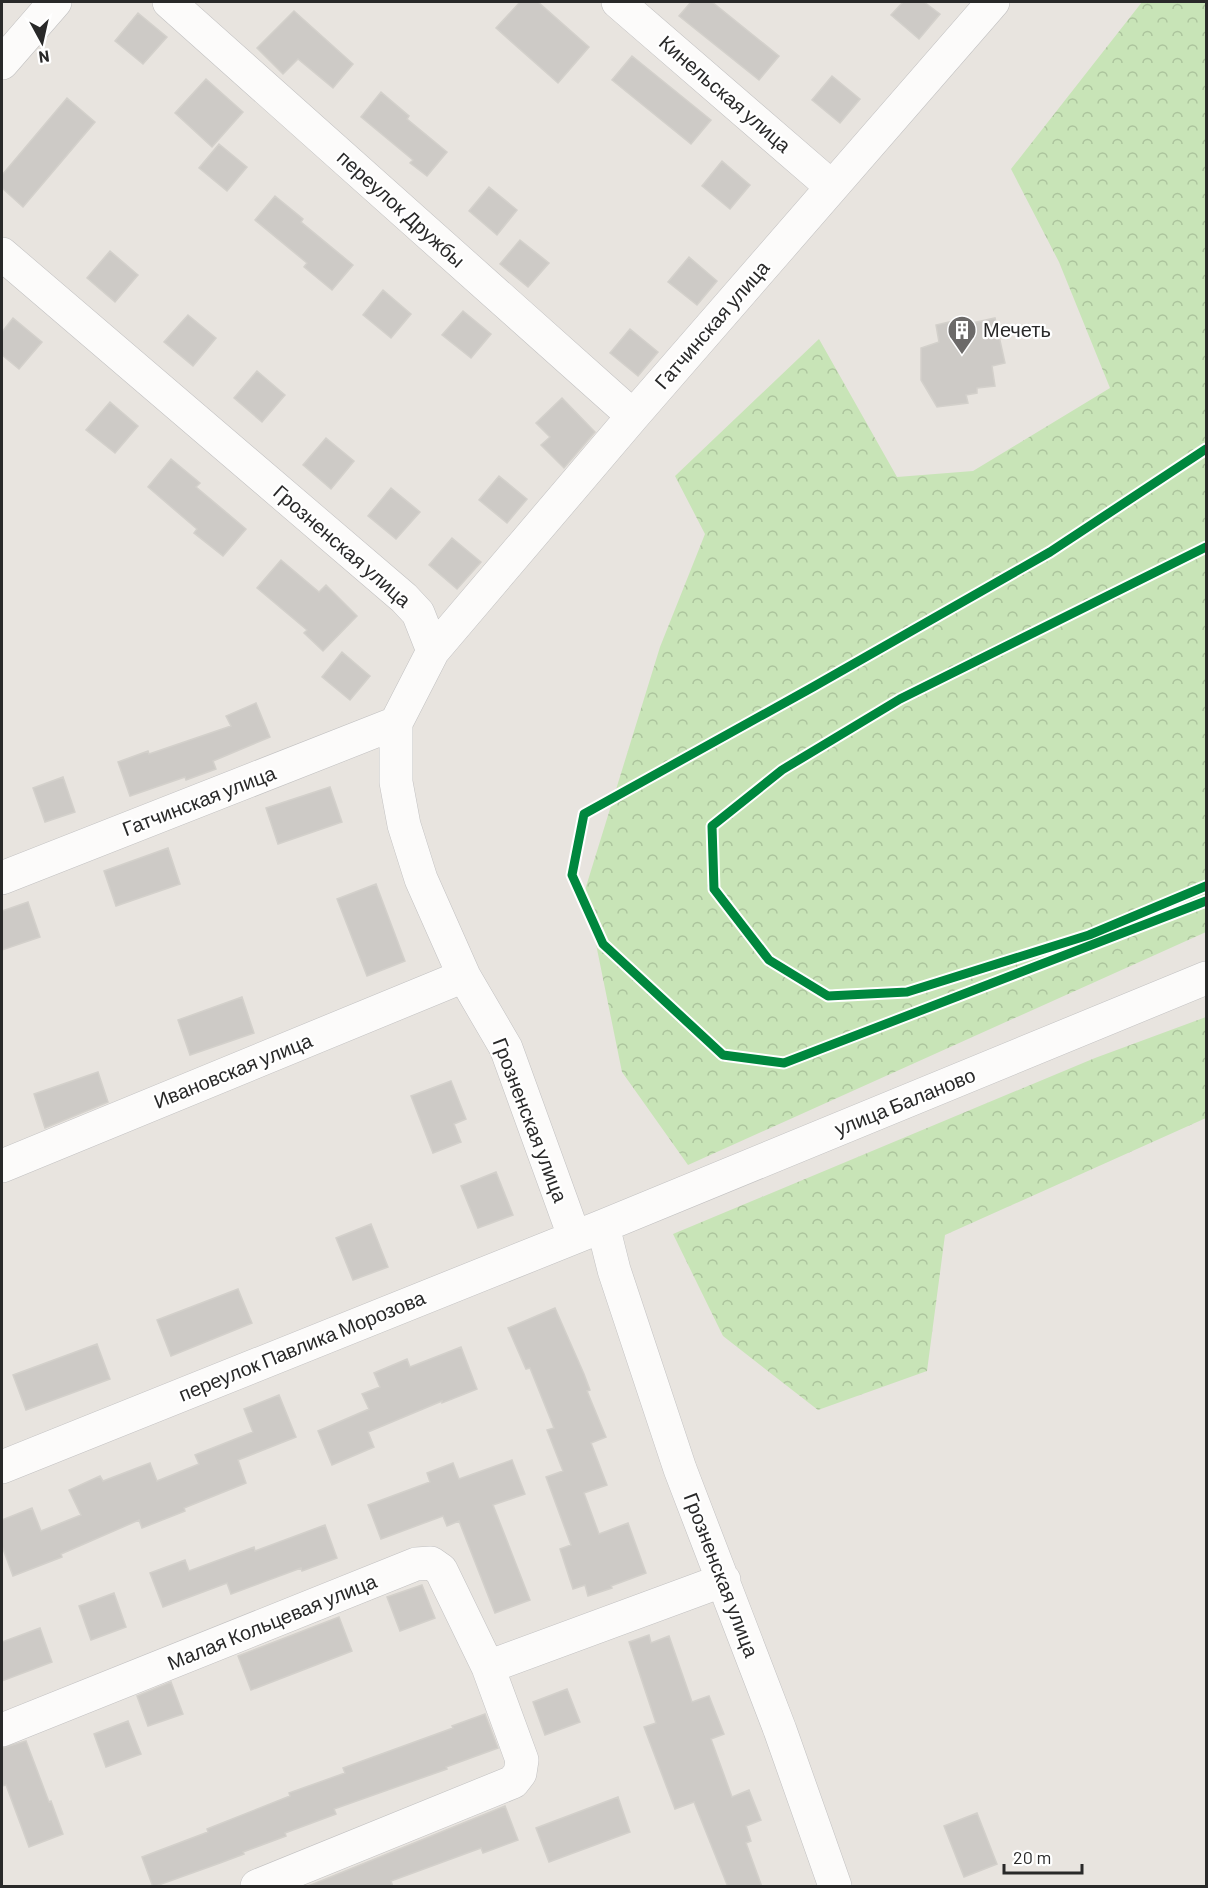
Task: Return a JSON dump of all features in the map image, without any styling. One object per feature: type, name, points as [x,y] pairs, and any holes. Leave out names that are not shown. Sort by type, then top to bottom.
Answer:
[{"type":"street","points":[[2,63],[54,2]]},
{"type":"street","name":"переулок Дружбы","points":[[168,2],[633,416]]},
{"type":"street","name":"Кинельская улица","points":[[618,2],[832,187]]},
{"type":"street","name":"Гатчинская улица","points":[[433,651],[633,416],[993,2]]},
{"type":"street","name":"Грозненская улица","points":[[2,254],[404,598],[417,613],[433,651],[396,723],[396,782],[404,825],[421,879],[464,976],[506,1048],[588,1231],[614,1270],[680,1469],[724,1580],[835,1887]]},
{"type":"street","name":"Гатчинская улица","points":[[2,878],[396,723]]},
{"type":"street","name":"Ивановская улица","points":[[2,1166],[464,976]]},
{"type":"street","name":"улица Баланово","points":[[588,1231],[1206,978]]},
{"type":"street","name":"переулок Павлика Морозова","points":[[2,1467],[588,1231]]},
{"type":"street","name":"Малая Кольцевая улица","points":[[2,1730],[416,1564],[431,1563],[441,1570],[488,1667],[522,1760],[520,1773],[513,1782],[257,1887]]},
{"type":"street","points":[[488,1667],[724,1580]]},
{"type":"green space","points":[[1142,2],[1206,2],[1206,932],[688,1165],[622,1072],[585,890],[660,647],[705,534],[675,476],[819,339],[897,477],[973,471],[1110,388],[1059,262],[1011,169]]},
{"type":"green space","points":[[1206,1017],[1206,1118],[945,1235],[927,1371],[818,1410],[723,1336],[673,1234],[1095,1058]]},
{"type":"building","points":[[520,2],[538,2],[589,47],[558,83],[496,28]]},
{"type":"building","points":[[691,2],[712,2],[779,56],[759,80],[679,16]]},
{"type":"building","points":[[903,2],[924,2],[940,14],[919,39],[891,15]]},
{"type":"building","points":[[294,11],[353,64],[333,88],[298,59],[283,74],[257,48]]},
{"type":"building","points":[[138,13],[167,37],[143,64],[115,41]]},
{"type":"building","points":[[632,56],[711,120],[691,144],[612,80]]},
{"type":"building","points":[[832,76],[860,99],[840,123],[812,100]]},
{"type":"building","points":[[206,79],[243,112],[212,147],[175,113]]},
{"type":"building","points":[[381,92],[409,116],[407,119],[447,152],[427,176],[410,163],[413,160],[361,117]]},
{"type":"building","points":[[67,98],[95,122],[23,207],[2,188],[2,175]]},
{"type":"building","points":[[219,144],[247,167],[227,191],[199,168]]},
{"type":"building","points":[[722,161],[750,185],[730,209],[702,186]]},
{"type":"building","points":[[489,187],[517,210],[497,235],[469,211]]},
{"type":"building","points":[[275,196],[303,219],[301,222],[353,265],[332,290],[304,267],[307,263],[255,220]]},
{"type":"building","points":[[520,240],[549,263],[528,287],[500,264]]},
{"type":"building","points":[[110,251],[138,275],[115,302],[87,278]]},
{"type":"building","points":[[689,257],[717,281],[697,305],[668,282]]},
{"type":"building","points":[[383,290],[411,314],[391,338],[363,315]]},
{"type":"building","points":[[463,311],[491,334],[471,358],[442,335]]},
{"type":"building","points":[[188,315],[216,338],[193,366],[164,342]]},
{"type":"building","points":[[13,318],[42,342],[19,369],[2,355],[2,332]]},
{"type":"building","name":"Мечеть","points":[[995,318],[1005,363],[992,366],[995,386],[977,388],[977,393],[966,395],[968,403],[937,407],[921,380],[921,348],[939,342],[936,325],[962,319],[963,325]]},
{"type":"building","points":[[630,329],[658,352],[638,376],[610,353]]},
{"type":"building","points":[[257,371],[285,395],[262,422],[234,398]]},
{"type":"building","points":[[562,398],[595,432],[564,468],[541,445],[550,437],[536,423]]},
{"type":"building","points":[[110,402],[138,426],[115,453],[86,430]]},
{"type":"building","points":[[326,438],[354,461],[331,489],[303,465]]},
{"type":"building","points":[[171,459],[200,483],[196,487],[246,529],[223,556],[194,533],[197,529],[148,487]]},
{"type":"building","points":[[499,476],[527,499],[507,523],[479,500]]},
{"type":"building","points":[[391,488],[420,512],[396,539],[368,516]]},
{"type":"building","points":[[452,538],[481,562],[457,589],[429,565]]},
{"type":"building","points":[[281,560],[319,592],[326,585],[357,616],[323,651],[304,633],[307,630],[257,588]]},
{"type":"building","points":[[342,652],[370,676],[350,700],[322,677]]},
{"type":"building","points":[[256,703],[270,737],[213,761],[216,769],[130,796],[118,762],[231,726],[226,716]]},
{"type":"building","points":[[63,777],[75,812],[45,822],[33,788]]},
{"type":"building","points":[[330,787],[342,822],[278,844],[266,808]]},
{"type":"building","points":[[168,848],[180,884],[116,906],[104,871]]},
{"type":"building","points":[[376,884],[405,961],[367,976],[337,899]]},
{"type":"building","points":[[28,902],[40,937],[2,950],[2,911]]},
{"type":"building","points":[[242,997],[254,1033],[190,1055],[178,1020]]},
{"type":"building","points":[[98,1072],[108,1102],[45,1128],[34,1094]]},
{"type":"building","points":[[451,1081],[466,1119],[454,1124],[461,1142],[433,1153],[411,1096]]},
{"type":"building","points":[[496,1172],[513,1215],[478,1228],[461,1186]]},
{"type":"building","points":[[371,1224],[388,1267],[353,1280],[336,1238]]},
{"type":"building","points":[[238,1289],[252,1323],[171,1356],[157,1320]]},
{"type":"building","points":[[555,1308],[584,1374],[590,1390],[587,1391],[606,1437],[591,1443],[607,1485],[584,1493],[599,1534],[628,1523],[646,1573],[588,1596],[585,1585],[573,1589],[560,1549],[571,1545],[546,1477],[563,1471],[547,1430],[554,1428],[530,1368],[526,1369],[508,1328]]},
{"type":"building","points":[[97,1344],[110,1379],[26,1410],[13,1375]]},
{"type":"building","points":[[461,1347],[477,1389],[368,1432],[374,1447],[332,1465],[318,1431],[369,1409],[362,1394],[380,1387],[374,1373],[407,1359],[410,1367]]},
{"type":"building","points":[[279,1395],[296,1437],[238,1460],[246,1483],[142,1528],[139,1520],[61,1554],[62,1557],[13,1576],[2,1546],[2,1520],[32,1508],[41,1531],[81,1515],[69,1490],[100,1476],[103,1481],[150,1463],[157,1481],[199,1464],[195,1455],[253,1432],[244,1409]]},
{"type":"building","points":[[512,1460],[525,1494],[493,1505],[530,1600],[495,1613],[459,1521],[447,1526],[443,1516],[381,1539],[368,1505],[430,1482],[427,1473],[453,1463],[459,1479]]},
{"type":"building","points":[[325,1525],[337,1558],[302,1571],[301,1568],[231,1594],[227,1583],[163,1607],[150,1573],[185,1560],[189,1571],[254,1547],[255,1551]]},
{"type":"building","points":[[422,1585],[435,1618],[400,1631],[387,1597]]},
{"type":"building","points":[[114,1593],[126,1627],[91,1640],[79,1606]]},
{"type":"building","points":[[339,1617],[352,1651],[251,1690],[238,1656]]},
{"type":"building","points":[[40,1628],[52,1662],[2,1681],[2,1642]]},
{"type":"building","points":[[649,1635],[651,1643],[669,1636],[692,1702],[709,1696],[724,1734],[711,1739],[732,1797],[749,1790],[761,1820],[746,1826],[751,1841],[746,1843],[762,1887],[728,1887],[694,1802],[675,1809],[644,1727],[656,1723],[629,1642]]},
{"type":"building","points":[[171,1682],[183,1714],[148,1726],[137,1696]]},
{"type":"building","points":[[567,1689],[580,1722],[545,1735],[533,1702]]},
{"type":"building","points":[[485,1714],[498,1748],[446,1767],[447,1769],[334,1809],[336,1814],[285,1833],[286,1836],[153,1887],[142,1857],[208,1832],[207,1829],[290,1796],[289,1793],[345,1773],[343,1768]]},
{"type":"building","points":[[128,1721],[141,1754],[106,1767],[94,1734]]},
{"type":"building","points":[[26,1741],[63,1834],[29,1847],[6,1785],[2,1786],[2,1748]]},
{"type":"building","points":[[618,1797],[630,1832],[549,1862],[536,1828]]},
{"type":"building","points":[[505,1806],[518,1840],[483,1853],[481,1848],[391,1881],[393,1887],[306,1887]]},
{"type":"building","points":[[977,1813],[997,1864],[964,1877],[944,1826]]},
{"type":"cycle path","points":[[1206,449],[1050,552],[584,814],[572,875],[603,944],[723,1055],[784,1063],[1206,901]]},
{"type":"cycle path","points":[[1206,547],[900,699],[782,770],[712,826],[714,889],[769,960],[828,996],[907,992],[1089,935],[1206,886]]},
{"type":"place","name":"Мечеть","points":[[962,356]]}]
